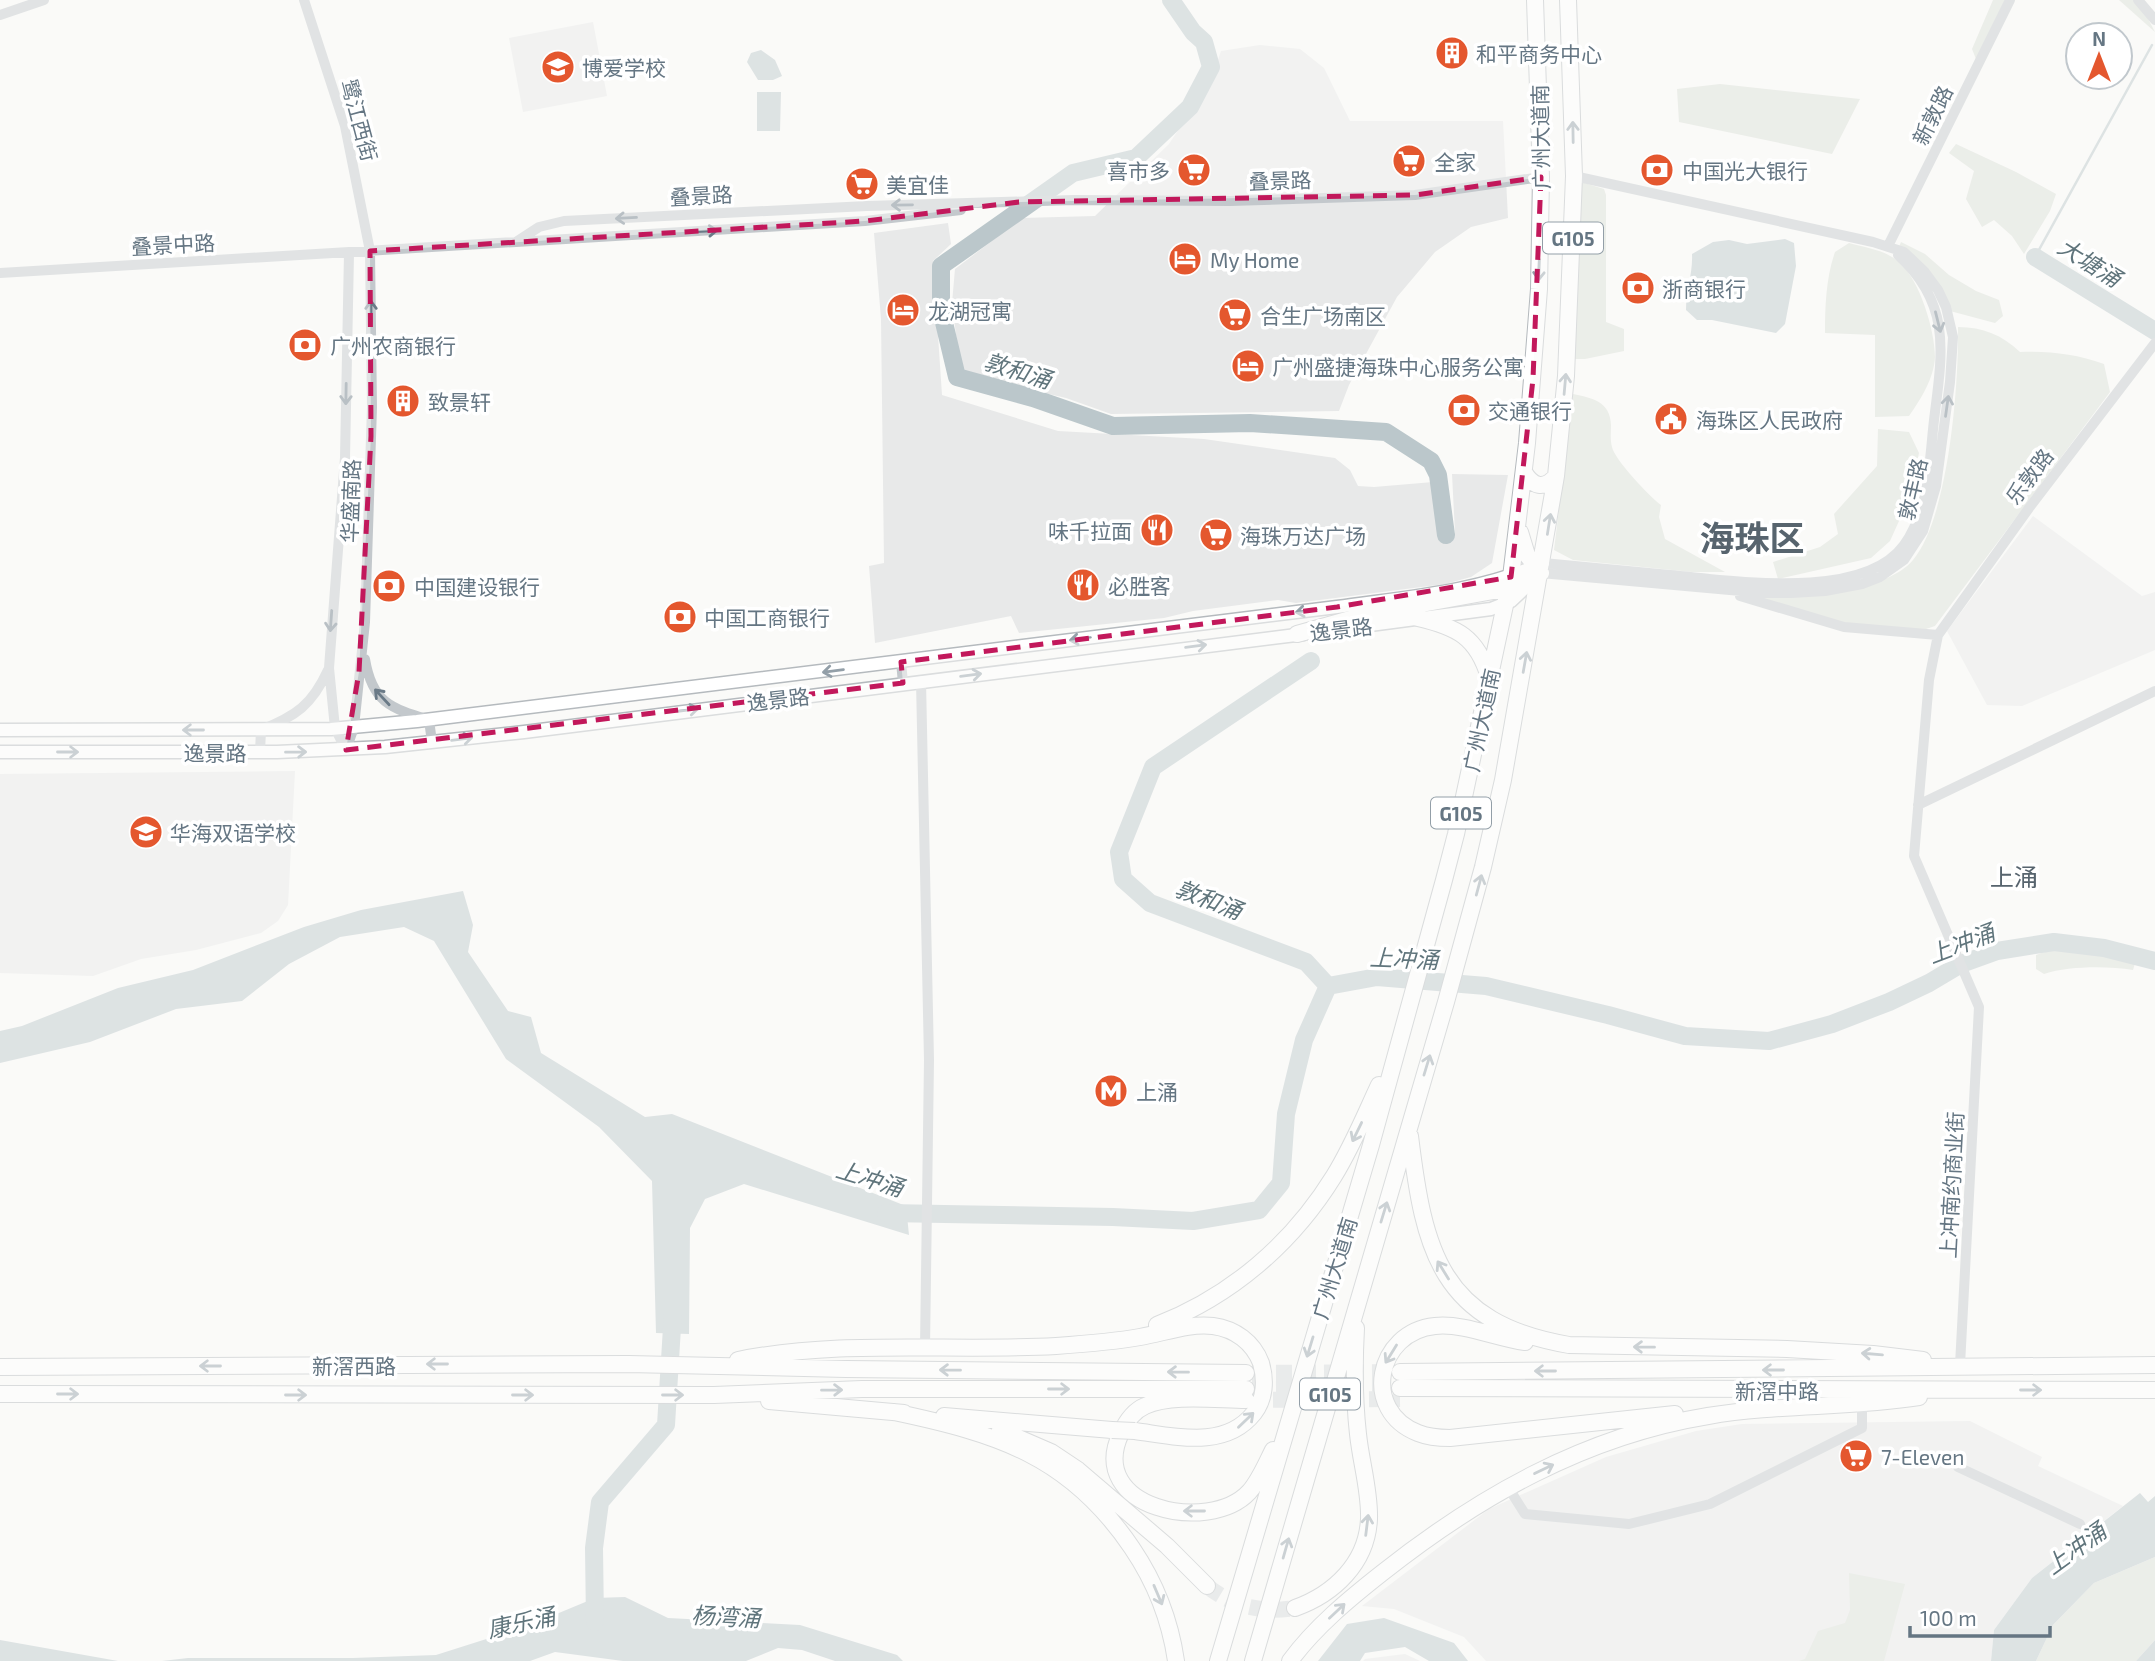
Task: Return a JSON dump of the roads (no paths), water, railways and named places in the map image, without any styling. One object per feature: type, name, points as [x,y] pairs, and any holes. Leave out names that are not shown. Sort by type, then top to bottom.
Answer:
[{"type":"highway","name":"广州大道南","points":[[1218,1661],[1371,1145],[1427,945],[1457,834],[1506,604],[1516,584],[1518,526],[1539,289],[1541,177],[1535,0]]},
{"type":"highway","name":"广州大道南","points":[[1254,1661],[1446,1002],[1496,815],[1556,476],[1569,327],[1574,176],[1567,0]]},
{"type":"highway","points":[[1524,472],[1531,483],[1542,486],[1556,476]]},
{"type":"highway","points":[[1297,634],[1355,617],[1416,611],[1516,584],[1540,567],[1524,549],[1518,526]]},
{"type":"highway","points":[[1516,584],[1534,610]]},
{"type":"highway","points":[[1416,611],[1466,637],[1484,662],[1490,680]]},
{"type":"highway","points":[[1087,1344],[1118,1339],[1195,1310],[1220,1295],[1272,1254],[1334,1176],[1397,1048]]},
{"type":"highway","points":[[1409,1128],[1424,1224],[1441,1269],[1454,1286],[1466,1300],[1504,1326],[1548,1341],[1594,1346]]},
{"type":"highway","points":[[1295,1608],[1319,1597],[1350,1570],[1363,1547],[1369,1522],[1354,1393],[1358,1299]]},
{"type":"highway","points":[[709,1366],[763,1355],[800,1352],[1087,1344],[1203,1325],[1234,1332],[1251,1344],[1264,1377],[1258,1406],[1241,1426],[1212,1437],[1190,1438],[715,1395]]},
{"type":"highway","points":[[1963,1390],[1898,1401],[1636,1418],[1450,1438],[1417,1433],[1401,1423],[1391,1412],[1383,1394],[1384,1365],[1387,1357],[1401,1340],[1424,1328],[1436,1326],[1523,1342],[1594,1346],[1787,1349],[1873,1354],[1988,1368]]},
{"type":"highway","name":"新滘西路","points":[[0,1367],[628,1364],[709,1366]]},
{"type":"highway","name":"新滘中路","points":[[2155,1365],[1400,1386],[2155,1390]]},
{"type":"highway","points":[[709,1366],[1246,1387]]},
{"type":"highway","points":[[1246,1387],[1146,1405],[1136,1411],[1119,1435],[1114,1458],[1117,1471],[1128,1492],[1136,1499],[1157,1508],[1197,1512],[1224,1508],[1248,1493],[1260,1476],[1288,1420]]},
{"type":"highway","points":[[715,1395],[862,1389],[1246,1387]]},
{"type":"highway","name":"新滘西路","points":[[0,1394],[715,1395]]},
{"type":"highway","points":[[1290,1661],[1357,1593],[1465,1512],[1508,1487],[1567,1457],[1633,1433],[1706,1416],[1778,1407]]},
{"type":"highway","points":[[894,1412],[940,1417],[994,1428],[1051,1452],[1078,1470],[1167,1546],[1207,1586]]},
{"type":"highway","points":[[894,1412],[993,1437],[1058,1469],[1077,1485],[1115,1523],[1150,1576],[1167,1617],[1176,1661]]},
{"type":"main road","name":"逸景路","points":[[0,730],[261,730],[354,727],[429,720],[1374,602],[1485,585],[1516,584]]},
{"type":"main road","name":"逸景路","points":[[0,752],[260,752],[346,750],[432,742],[1392,622],[1416,611],[1491,609],[1506,604]]},
{"type":"street","points":[[0,16],[44,0]]},
{"type":"street","name":"鹭江西街","points":[[304,0],[345,126],[370,251]]},
{"type":"street","name":"新敦路","points":[[1888,246],[2010,0]]},
{"type":"street","points":[[2138,0],[2155,20]]},
{"type":"street","name":"敦丰路","points":[[1540,567],[1717,589],[1791,593],[1825,591],[1862,584],[1880,577],[1904,560],[1923,531],[1937,477],[1950,382],[1953,337],[1946,307],[1938,290],[1903,252],[1888,246],[1574,176]]},
{"type":"street","name":"叠景路","points":[[516,242],[539,227],[564,221],[867,206],[1074,200],[1230,201],[1415,195],[1541,177]]},
{"type":"street","name":"叠景路","points":[[349,253],[891,219],[1019,202]]},
{"type":"street","name":"敦丰路","points":[[1540,567],[1747,582],[1805,583],[1860,575],[1896,554],[1913,528],[1925,492],[1940,377],[1942,339],[1934,306],[1926,290],[1915,274],[1888,246]]},
{"type":"street","name":"华盛南路","points":[[346,750],[354,727],[363,649],[372,407],[370,251]]},
{"type":"street","points":[[346,750],[335,728],[329,668],[345,458],[349,253]]},
{"type":"street","name":"叠景中路","points":[[0,273],[349,253]]},
{"type":"street","name":"乐敦路","points":[[1938,635],[2029,508],[2155,343]]},
{"type":"street","points":[[1717,589],[1844,627],[1938,635],[1926,698],[1918,805],[2155,691]]},
{"type":"street","points":[[363,649],[370,683],[385,703],[429,720],[432,742]]},
{"type":"street","points":[[901,662],[903,683]]},
{"type":"street","points":[[260,752],[261,730],[282,722],[305,706],[321,685],[329,668]]},
{"type":"street","points":[[921,681],[929,1060],[925,1348]]},
{"type":"street","name":"上冲南约商业街","points":[[1918,805],[1914,856],[1979,1007],[1960,1364]]},
{"type":"street","points":[[1508,1487],[1525,1514],[1629,1524],[1710,1504],[1862,1428],[1862,1403]]},
{"type":"street","points":[[1958,1468],[2080,1524]]},
{"type":"water","points":[[761,50],[775,60],[782,76],[773,80],[758,80],[747,62],[751,53]]},
{"type":"water","points":[[757,92],[781,92],[780,131],[757,131]]},
{"type":"water","points":[[1785,239],[1794,243],[1796,266],[1785,324],[1776,333],[1712,320],[1697,320],[1686,310],[1692,254],[1713,242],[1729,240],[1747,244]]},
{"type":"water","points":[[463,891],[473,925],[468,952],[508,1011],[531,1017],[541,1053],[645,1117],[672,1114],[906,1206],[909,1235],[744,1184],[705,1199],[690,1228],[689,1334],[656,1333],[652,1181],[599,1127],[506,1059],[434,941],[404,927],[340,937],[289,964],[242,1001],[176,1009],[90,1042],[0,1063],[0,1031],[22,1026],[118,988],[193,970],[304,927],[361,910]]},
{"type":"water","points":[[2140,1493],[2148,1502],[2155,1496],[2155,1557],[2094,1583],[2053,1625],[2036,1661],[1991,1661],[1994,1630],[2032,1578]]},
{"type":"water","points":[[625,1597],[668,1618],[800,1625],[897,1655],[903,1661],[835,1661],[802,1650],[778,1648],[746,1661],[623,1661],[555,1652],[530,1661],[162,1661],[188,1658],[436,1655],[530,1625],[595,1598]]},
{"type":"water","points":[[1384,1618],[1454,1643],[1468,1661],[1429,1661],[1405,1647],[1365,1653],[1360,1661],[1318,1661],[1347,1624]]},
{"type":"water","points":[[0,1640],[118,1661],[0,1661]]},
{"type":"water","points":[[2155,1640],[2155,1661],[2136,1661]]},
{"type":"waterway","name":"敦和涌","points":[[1171,0],[1193,32],[1204,42],[1211,67],[1190,107],[1136,158],[1073,173],[941,266],[941,310],[957,377],[1033,398],[1113,426],[1250,423],[1386,432],[1431,461],[1438,475],[1446,535]]},
{"type":"waterway","points":[[2035,257],[2152,45]]},
{"type":"waterway","name":"大塘涌","points":[[2035,257],[2155,331]]},
{"type":"waterway","name":"敦和涌","points":[[1311,661],[1153,767],[1119,852],[1123,879],[1150,903],[1306,962],[1328,986]]},
{"type":"waterway","name":"上冲涌","points":[[886,1213],[1193,1221],[1259,1210],[1281,1183],[1286,1114],[1304,1040],[1328,986],[1377,977],[1486,986],[1685,1036],[1769,1041],[1832,1024],[1889,1002],[1961,964],[1997,951],[2054,942],[2104,948],[2155,961]]},
{"type":"waterway","points":[[595,1622],[594,1548],[600,1502],[666,1425],[673,1311]]},
{"type":"tunnel","points":[[1252,1373],[1394,1372]]},
{"type":"tunnel","points":[[1252,1389],[1394,1388]]},
{"type":"tunnel","points":[[1249,1400],[1400,1399]]},
{"type":"tunnel","points":[[1207,1586],[1227,1599],[1248,1607],[1271,1610],[1295,1608]]},
{"type":"place","name":"和平商务中心","points":[[1452,53]]},
{"type":"place","name":"博爱学校","points":[[558,67]]},
{"type":"place","name":"全家","points":[[1409,161]]},
{"type":"place","name":"喜市多","points":[[1194,170]]},
{"type":"place","name":"中国光大银行","points":[[1657,170]]},
{"type":"place","name":"美宜佳","points":[[862,184]]},
{"type":"place","name":"My Home","points":[[1185,259]]},
{"type":"place","name":"浙商银行","points":[[1638,288]]},
{"type":"place","name":"龙湖冠寓","points":[[903,310]]},
{"type":"place","name":"合生广场南区","points":[[1235,315]]},
{"type":"place","name":"广州农商银行","points":[[305,345]]},
{"type":"place","name":"广州盛捷海珠中心服务公寓","points":[[1248,366]]},
{"type":"place","name":"致景轩","points":[[403,401]]},
{"type":"place","name":"交通银行","points":[[1464,410]]},
{"type":"place","name":"海珠区人民政府","points":[[1671,419]]},
{"type":"place","name":"味千拉面","points":[[1157,530]]},
{"type":"place","name":"海珠万达广场","points":[[1216,535]]},
{"type":"place","name":"必胜客","points":[[1083,585]]},
{"type":"place","name":"中国建设银行","points":[[389,586]]},
{"type":"place","name":"中国工商银行","points":[[680,617]]},
{"type":"place","name":"华海双语学校","points":[[146,832]]},
{"type":"place","name":"上涌","points":[[1111,1091]]},
{"type":"place","name":"7-Eleven","points":[[1856,1456]]},
{"type":"district","name":"海珠区","points":[[1752,537]]},
{"type":"district","name":"上涌","points":[[2014,876]]},
{"type":"water label","name":"杨湾涌","points":[[726,1616]]},
{"type":"water label","name":"康乐涌","points":[[521,1622]]}]
